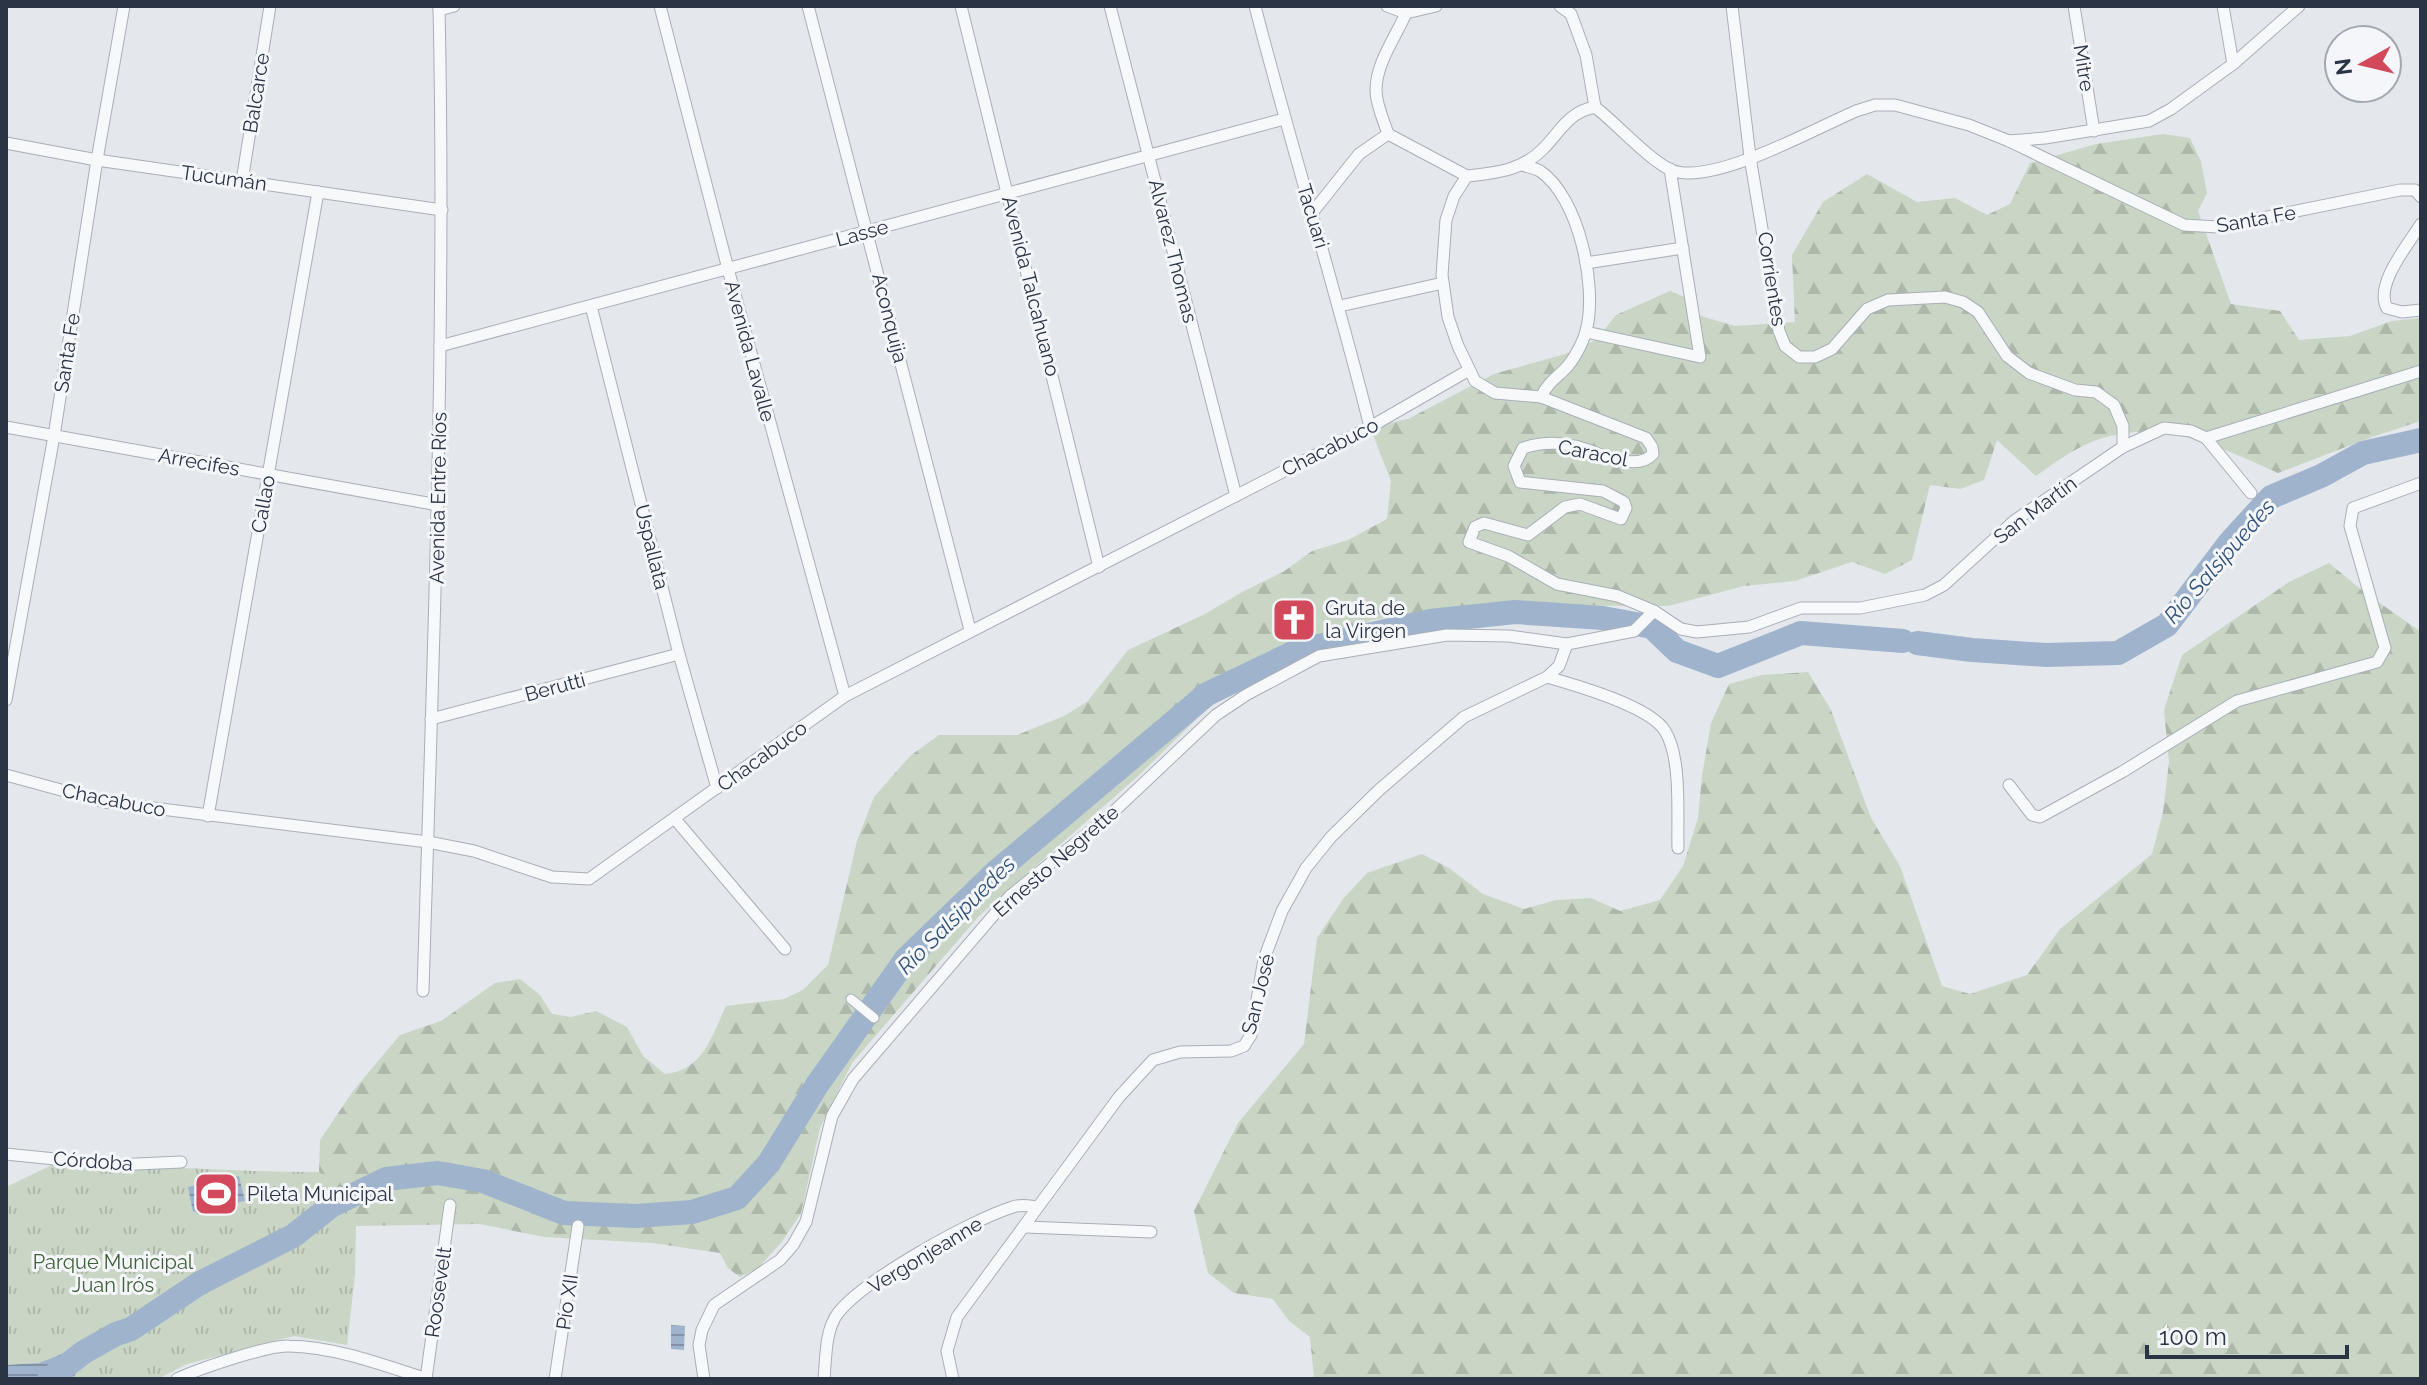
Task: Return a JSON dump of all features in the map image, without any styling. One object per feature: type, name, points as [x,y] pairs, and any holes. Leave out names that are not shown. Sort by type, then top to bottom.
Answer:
[{"type":"street","name":"Santa Fe","points":[[6,700],[54,436],[124,6]]},
{"type":"street","name":"Balcarce","points":[[242,181],[270,6]]},
{"type":"street","points":[[439,8],[454,6]]},
{"type":"street","name":"Avenida Lavalle","points":[[660,6],[728,269],[845,696]]},
{"type":"street","name":"Aconquija","points":[[808,6],[970,630]]},
{"type":"street","name":"Avenida Talcahuano","points":[[961,6],[1099,567]]},
{"type":"street","name":"Alvarez Thomas","points":[[1110,6],[1236,496]]},
{"type":"street","name":"Tacuari","points":[[1255,6],[1284,119],[1340,306],[1370,427]]},
{"type":"street","points":[[1387,6],[1407,9],[1436,6]]},
{"type":"street","points":[[1560,6],[1571,14],[1586,55],[1595,107],[1647,154],[1670,169],[1700,357],[1586,332]]},
{"type":"street","points":[[1732,6],[1750,157]]},
{"type":"street","name":"Mitre","points":[[2074,6],[2094,131]]},
{"type":"street","points":[[2223,6],[2233,64]]},
{"type":"street","points":[[2009,141],[2149,121],[2171,109],[2233,64],[2299,6]]},
{"type":"street","name":"Avenida Entre Ríos","points":[[423,991],[438,505],[442,210],[439,8]]},
{"type":"street","points":[[1407,9],[1379,70],[1376,91],[1388,134],[1467,176],[1504,172],[1522,165],[1542,151],[1579,110],[1595,107]]},
{"type":"street","name":"Santa Fe","points":[[1670,169],[1687,174],[1708,172],[1856,111],[1875,105],[1895,105],[1969,125],[2009,141],[2184,225],[2218,227],[2400,190],[2415,190],[2421,197]]},
{"type":"street","name":"Lasse","points":[[440,346],[1284,119]]},
{"type":"street","points":[[1312,213],[1359,154],[1388,134]]},
{"type":"street","name":"Tucumán","points":[[6,143],[97,160],[442,210]]},
{"type":"street","name":"Corrientes","points":[[1750,157],[1779,331],[1785,346],[1799,357],[1815,357],[1832,349],[1867,309],[1888,300],[1945,297],[1963,302],[1978,312],[2007,356],[2029,373],[2075,390],[2096,392],[2114,405],[2123,426],[2123,447]]},
{"type":"street","points":[[1522,165],[1540,171],[1559,192],[1583,244],[1591,288],[1586,332],[1567,367],[1546,385],[1541,397]]},
{"type":"street","points":[[1467,176],[1454,196],[1446,220],[1443,283],[1448,317],[1469,370]]},
{"type":"street","name":"Callao","points":[[208,816],[318,192]]},
{"type":"street","points":[[2421,224],[2387,278],[2382,293],[2387,308],[2402,312],[2421,310]]},
{"type":"street","points":[[1586,263],[1683,248]]},
{"type":"street","points":[[1340,306],[1443,283]]},
{"type":"street","name":"Uspallata","points":[[591,306],[679,654],[717,788]]},
{"type":"street","name":"Chacabuco","points":[[6,775],[105,802],[428,842],[474,851],[552,877],[589,879],[845,696],[1370,427],[1469,370]]},
{"type":"street","name":"Caracol","points":[[1469,370],[1475,381],[1495,393],[1541,397],[1646,438],[1653,454],[1647,460],[1638,461],[1607,458],[1574,446],[1537,443],[1523,448],[1514,466],[1520,482],[1603,491],[1624,502],[1626,508],[1621,519],[1580,504],[1565,507],[1528,535],[1484,523],[1475,527],[1469,542],[1508,556],[1557,584],[1618,596],[1654,611]]},
{"type":"street","points":[[2251,493],[2206,438],[2421,371]]},
{"type":"street","name":"Arrecifes","points":[[6,427],[438,505]]},
{"type":"street","name":"San Martín","points":[[1654,611],[1681,629],[1697,632],[1749,627],[1801,608],[1860,608],[1925,595],[1944,585],[2014,521],[2123,447],[2164,428],[2191,431],[2206,438]]},
{"type":"street","points":[[2009,785],[2032,815],[2040,817],[2122,772],[2237,701],[2377,662],[2385,648],[2350,526],[2353,508],[2421,483]]},
{"type":"street","name":"Ernesto Negrette","points":[[704,1379],[699,1345],[702,1330],[714,1305],[780,1260],[793,1245],[806,1222],[832,1116],[853,1079],[1010,896],[1109,816],[1216,715],[1246,695],[1319,656],[1447,635],[1509,636],[1567,644],[1634,631],[1654,611]]},
{"type":"street","points":[[1547,677],[1559,666],[1567,644]]},
{"type":"street","name":"Berutti","points":[[431,719],[679,654]]},
{"type":"street","points":[[1547,677],[1591,689],[1656,720],[1666,732],[1675,757],[1678,848]]},
{"type":"street","name":"San José","points":[[953,1379],[947,1351],[957,1317],[1119,1097],[1153,1060],[1180,1052],[1231,1051],[1244,1046],[1251,1035],[1264,959],[1282,911],[1306,868],[1331,837],[1379,790],[1464,717],[1547,677]]},
{"type":"street","points":[[675,819],[785,949]]},
{"type":"street","points":[[851,999],[874,1018]]},
{"type":"street","name":"Córdoba","points":[[6,1154],[114,1165],[181,1162]]},
{"type":"street","name":"Roosevelt","points":[[426,1379],[450,1205]]},
{"type":"street","name":"Vergonjeanne","points":[[824,1379],[828,1338],[836,1315],[850,1302],[894,1269],[974,1223],[1016,1205],[1037,1207]]},
{"type":"street","name":"Pío XII","points":[[555,1379],[578,1226]]},
{"type":"street","points":[[1026,1227],[1151,1232]]},
{"type":"street","points":[[177,1379],[195,1371],[288,1346],[350,1355],[426,1379]]},
{"type":"green space","points":[[2163,134],[2190,138],[2201,162],[2207,193],[2198,211],[2231,304],[2280,311],[2299,340],[2350,336],[2392,321],[2421,318],[2421,421],[2278,473],[2205,443],[2155,432],[2103,438],[2072,452],[2036,476],[1997,440],[1984,480],[1960,489],[1930,485],[1912,560],[1885,574],[1852,562],[1795,581],[1744,586],[1668,606],[1489,605],[1371,620],[1209,707],[1137,777],[979,916],[852,1063],[820,1128],[801,1213],[781,1243],[757,1269],[740,1277],[728,1268],[720,1253],[652,1243],[544,1237],[480,1224],[356,1226],[339,1191],[319,1172],[320,1140],[353,1091],[400,1035],[441,1021],[495,983],[520,979],[540,995],[552,1014],[571,1017],[596,1011],[627,1027],[643,1056],[665,1074],[678,1071],[697,1059],[710,1041],[726,1006],[784,999],[803,990],[828,965],[857,841],[874,797],[910,756],[939,735],[1017,735],[1064,716],[1087,702],[1128,650],[1205,614],[1283,572],[1312,551],[1348,540],[1387,519],[1391,481],[1370,427],[1408,419],[1494,374],[1569,353],[1597,339],[1616,315],[1670,291],[1687,298],[1694,314],[1735,326],[1795,322],[1792,255],[1823,202],[1867,174],[1917,202],[1955,198],[1987,215],[2010,204],[2030,163],[2096,144]]},
{"type":"green space","points":[[2329,563],[2421,632],[2421,1379],[1314,1379],[1310,1337],[1289,1321],[1273,1299],[1234,1293],[1208,1273],[1194,1211],[1238,1123],[1304,1044],[1317,938],[1343,899],[1367,873],[1422,854],[1449,868],[1483,894],[1524,909],[1556,900],[1591,898],[1620,911],[1660,900],[1683,866],[1698,818],[1711,723],[1729,684],[1762,675],[1808,672],[1831,710],[1871,818],[1900,866],[1942,986],[1970,994],[2027,975],[2060,929],[2152,854],[2163,812],[2169,762],[2164,710],[2182,655],[2289,582]]},
{"type":"green space","name":"Parque Municipal Juan Irós","points":[[56,1163],[319,1172],[339,1191],[356,1226],[355,1275],[347,1345],[294,1336],[187,1364],[158,1379],[6,1379],[6,1187]]},
{"type":"water","name":"Pileta Municipal","points":[[239,1176],[245,1201],[193,1212],[188,1187]]},
{"type":"water","points":[[671,1325],[685,1326],[684,1350],[671,1349]]},
{"type":"water","points":[[131,1329],[74,1364],[77,1370],[73,1379],[6,1379],[6,1365],[39,1363],[67,1352],[70,1357],[91,1343]]},
{"type":"waterway","name":"Río Salsipuedes","points":[[1917,643],[2046,655],[2118,653],[2167,625],[2230,542],[2271,497],[2321,476],[2363,453],[2421,440]]},
{"type":"waterway","name":"Río Salsipuedes","points":[[49,1379],[84,1352],[131,1329],[200,1283],[293,1236],[331,1206],[386,1179],[438,1173],[483,1181],[564,1213],[636,1216],[692,1212],[737,1198],[769,1163],[817,1085],[906,959],[996,872],[1207,694],[1297,651],[1430,621],[1515,612],[1603,618],[1652,627],[1677,651],[1718,666],[1801,633],[1903,641]]},
{"type":"place","name":"Gruta de la Virgen","points":[[1294,620]]},
{"type":"place","name":"Pileta Municipal","points":[[216,1194]]}]
